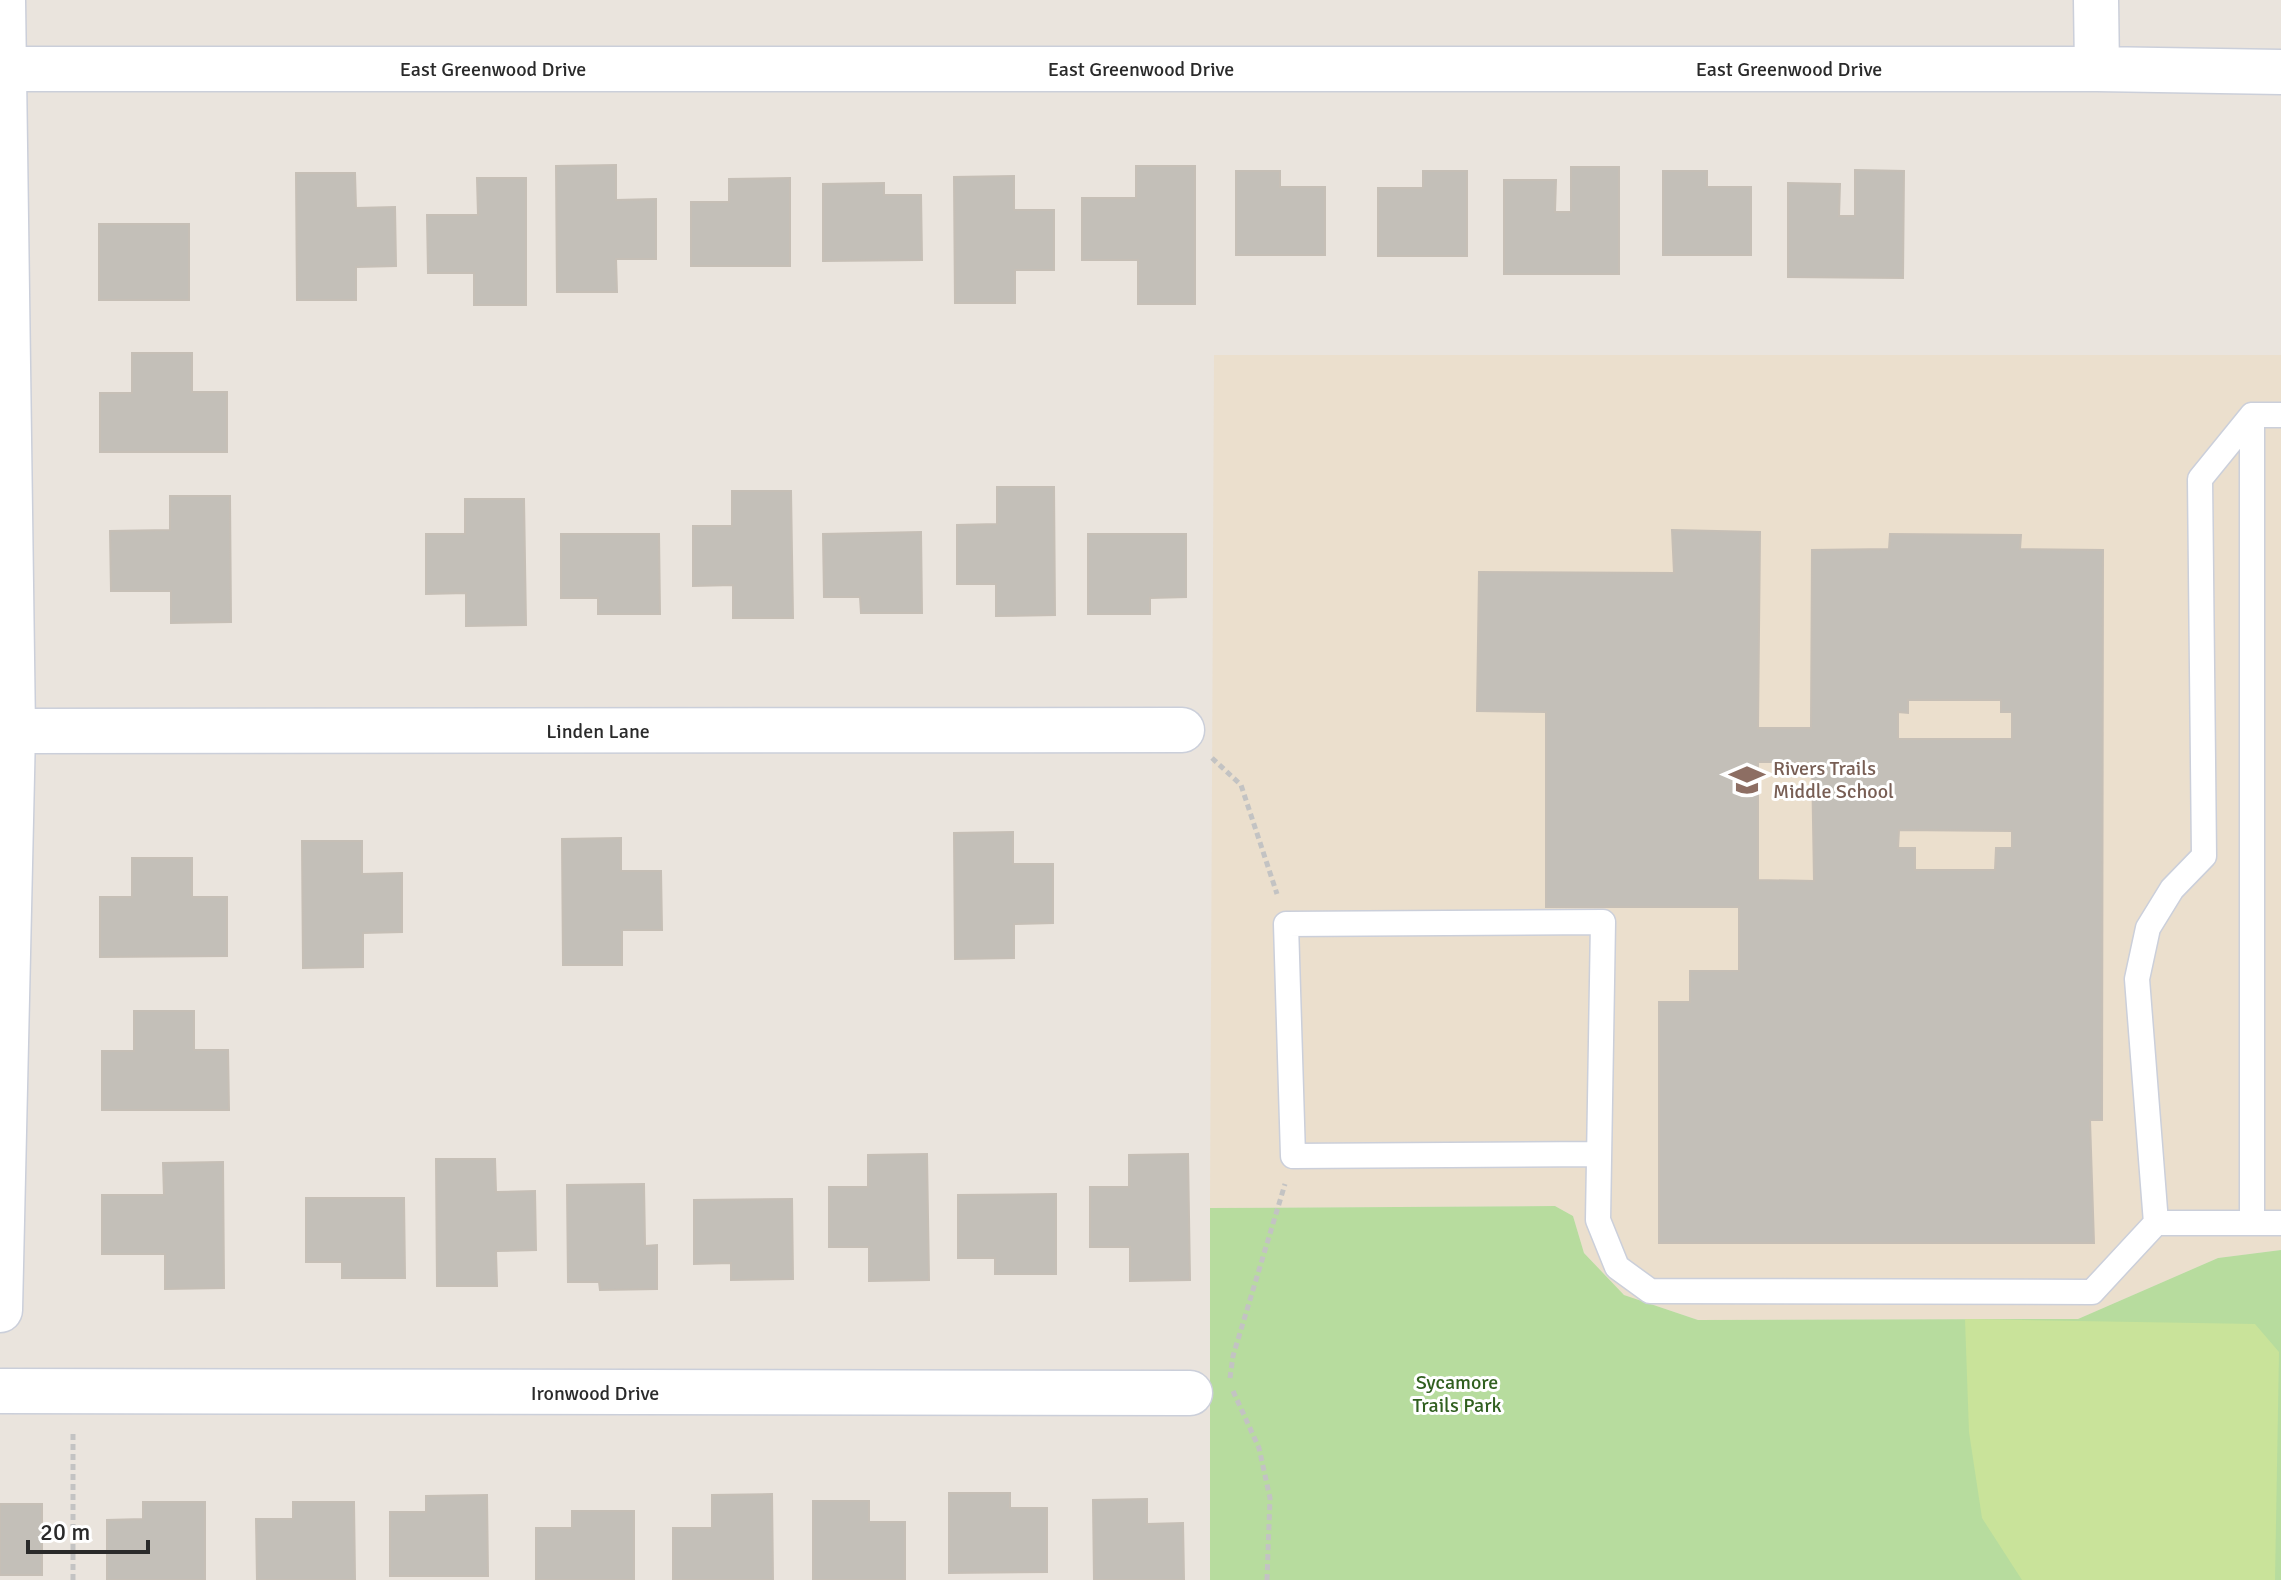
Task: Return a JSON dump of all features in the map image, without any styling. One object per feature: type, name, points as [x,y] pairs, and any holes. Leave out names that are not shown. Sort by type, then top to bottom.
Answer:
[{"type":"street","points":[[0,1310],[13,731],[3,0]]},
{"type":"street","points":[[2096,0],[2097,69]]},
{"type":"street","name":"East Greenwood Drive","points":[[2,69],[2097,69],[2281,72]]},
{"type":"street","name":"Linden Lane","points":[[13,731],[1182,730]]},
{"type":"street","name":"Ironwood Drive","points":[[0,1391],[1190,1393]]},
{"type":"lane","points":[[2252,415],[2281,415]]},
{"type":"lane","points":[[2156,1223],[2137,979],[2148,928],[2172,889],[2204,856],[2200,479],[2252,415]]},
{"type":"lane","points":[[2252,415],[2252,1223]]},
{"type":"lane","points":[[1599,1154],[1293,1156],[1286,924],[1603,922],[1598,1220],[1617,1267],[1650,1291],[2092,1292],[2156,1223],[2281,1223]]},
{"type":"path","points":[[1182,730],[1241,785],[1286,924]]},
{"type":"path","points":[[1267,1580],[1270,1498],[1259,1448],[1230,1383],[1233,1356],[1293,1156]]},
{"type":"path","points":[[73,1393],[73,1580]]},
{"type":"shaded area","name":"Rivers Trails Middle School","points":[[1214,355],[2281,355],[2281,1250],[2218,1258],[2078,1319],[1698,1320],[1624,1295],[1584,1253],[1573,1216],[1555,1206],[1210,1208]]},
{"type":"green space","name":"Sycamore Trails Park","points":[[1555,1206],[1573,1216],[1584,1253],[1624,1295],[1698,1320],[2078,1319],[2218,1258],[2281,1250],[2281,1580],[1210,1580],[1210,1208]]},
{"type":"green space","points":[[1965,1319],[2255,1324],[2279,1352],[2275,1580],[2022,1580],[1982,1518],[1969,1432]]},
{"type":"building","points":[[616,165],[616,200],[656,199],[656,259],[616,259],[617,292],[557,292],[556,166]]},
{"type":"building","points":[[1136,166],[1195,166],[1195,304],[1138,304],[1138,260],[1082,260],[1082,198],[1136,198]]},
{"type":"building","points":[[1571,167],[1619,167],[1619,274],[1504,274],[1504,180],[1556,180],[1555,212],[1571,212]]},
{"type":"building","points":[[1855,170],[1904,171],[1903,278],[1788,277],[1788,183],[1840,184],[1839,216],[1855,216]]},
{"type":"building","points":[[1236,171],[1280,171],[1280,187],[1325,187],[1325,255],[1236,255]]},
{"type":"building","points":[[1423,171],[1467,171],[1467,256],[1378,256],[1378,188],[1423,188]]},
{"type":"building","points":[[1663,171],[1707,171],[1707,187],[1751,187],[1751,255],[1663,255]]},
{"type":"building","points":[[296,173],[355,173],[356,208],[395,207],[396,266],[356,267],[356,300],[297,300]]},
{"type":"building","points":[[1014,176],[1014,210],[1054,210],[1054,270],[1015,270],[1015,303],[955,303],[954,177]]},
{"type":"building","points":[[477,178],[526,178],[526,305],[474,305],[474,273],[428,273],[427,215],[478,215]]},
{"type":"building","points":[[790,178],[790,266],[691,266],[691,202],[729,202],[729,179]]},
{"type":"building","points":[[884,183],[884,195],[921,195],[922,260],[823,261],[823,184]]},
{"type":"building","points":[[99,224],[189,224],[189,300],[99,300]]},
{"type":"building","points":[[132,353],[192,353],[192,392],[227,392],[227,452],[100,452],[100,393],[132,393]]},
{"type":"building","points":[[997,487],[1054,487],[1055,615],[996,616],[996,584],[957,584],[957,525],[997,524]]},
{"type":"building","points":[[732,491],[791,491],[793,618],[733,618],[733,585],[693,586],[693,526],[732,526]]},
{"type":"building","points":[[170,496],[230,496],[231,622],[171,623],[171,591],[111,591],[110,531],[170,530]]},
{"type":"building","points":[[465,499],[524,499],[526,625],[466,626],[466,593],[426,594],[426,534],[465,534]]},
{"type":"building","points":[[1672,530],[1760,532],[1758,728],[1811,728],[1812,550],[1889,549],[1890,534],[2021,535],[2020,549],[2103,550],[2102,1120],[2090,1120],[2094,1243],[1659,1243],[1659,1002],[1690,1002],[1690,971],[1739,971],[1739,907],[1546,907],[1546,712],[1477,711],[1479,572],[1674,573]],"holes":[[[1908,700],[2001,700],[2001,712],[2012,712],[2012,739],[1898,739],[1898,712],[1908,713]],[[1758,762],[1812,762],[1814,881],[1758,880]],[[1899,830],[2012,831],[2012,848],[1996,848],[1995,870],[1915,870],[1915,848],[1898,848]]]},
{"type":"building","points":[[921,532],[922,613],[861,613],[860,597],[824,597],[823,534]]},
{"type":"building","points":[[561,534],[659,534],[660,614],[598,614],[598,598],[561,598]]},
{"type":"building","points":[[1088,534],[1186,534],[1186,597],[1150,598],[1150,614],[1088,614]]},
{"type":"building","points":[[1013,832],[1013,864],[1053,864],[1053,923],[1014,924],[1014,958],[955,959],[954,833]]},
{"type":"building","points":[[621,838],[621,871],[661,871],[662,930],[622,930],[622,965],[563,965],[562,839]]},
{"type":"building","points":[[302,841],[362,841],[362,874],[402,873],[402,932],[363,933],[363,967],[303,968]]},
{"type":"building","points":[[132,858],[192,858],[192,897],[227,897],[227,956],[100,957],[100,897],[132,897]]},
{"type":"building","points":[[134,1011],[194,1011],[194,1050],[228,1050],[229,1110],[102,1110],[102,1051],[134,1051]]},
{"type":"building","points":[[927,1154],[929,1280],[869,1281],[869,1247],[829,1247],[829,1187],[868,1187],[868,1155]]},
{"type":"building","points":[[1188,1154],[1190,1280],[1130,1281],[1130,1247],[1090,1247],[1090,1187],[1129,1187],[1129,1155]]},
{"type":"building","points":[[436,1159],[495,1159],[496,1192],[535,1191],[536,1250],[496,1251],[497,1286],[437,1286]]},
{"type":"building","points":[[223,1162],[224,1288],[165,1289],[165,1254],[102,1254],[102,1195],[164,1195],[163,1163]]},
{"type":"building","points":[[644,1184],[645,1246],[657,1245],[657,1289],[600,1290],[599,1282],[568,1282],[567,1185]]},
{"type":"building","points":[[1056,1194],[1056,1274],[995,1274],[995,1258],[958,1258],[958,1195]]},
{"type":"building","points":[[306,1198],[404,1198],[405,1278],[342,1278],[342,1262],[306,1262]]},
{"type":"building","points":[[792,1199],[793,1279],[731,1280],[731,1263],[694,1264],[694,1200]]},
{"type":"building","points":[[949,1493],[1010,1493],[1010,1508],[1047,1508],[1047,1572],[949,1573]]},
{"type":"building","points":[[772,1494],[773,1580],[673,1580],[673,1528],[712,1528],[712,1495]]},
{"type":"building","points":[[487,1495],[488,1576],[390,1576],[390,1512],[426,1512],[426,1496]]},
{"type":"building","points":[[1147,1499],[1147,1524],[1183,1523],[1184,1580],[1094,1580],[1093,1500]]},
{"type":"building","points":[[813,1501],[869,1501],[869,1522],[905,1522],[905,1580],[813,1580]]},
{"type":"building","points":[[143,1502],[205,1502],[205,1580],[107,1580],[107,1520],[143,1519]]},
{"type":"building","points":[[293,1502],[354,1502],[355,1580],[257,1580],[256,1519],[293,1519]]},
{"type":"building","points":[[0,1504],[42,1504],[42,1575],[0,1575]]},
{"type":"building","points":[[572,1511],[634,1511],[634,1580],[536,1580],[536,1528],[572,1528]]},
{"type":"place","name":"Rivers Trails Middle School","points":[[1747,780]]}]
